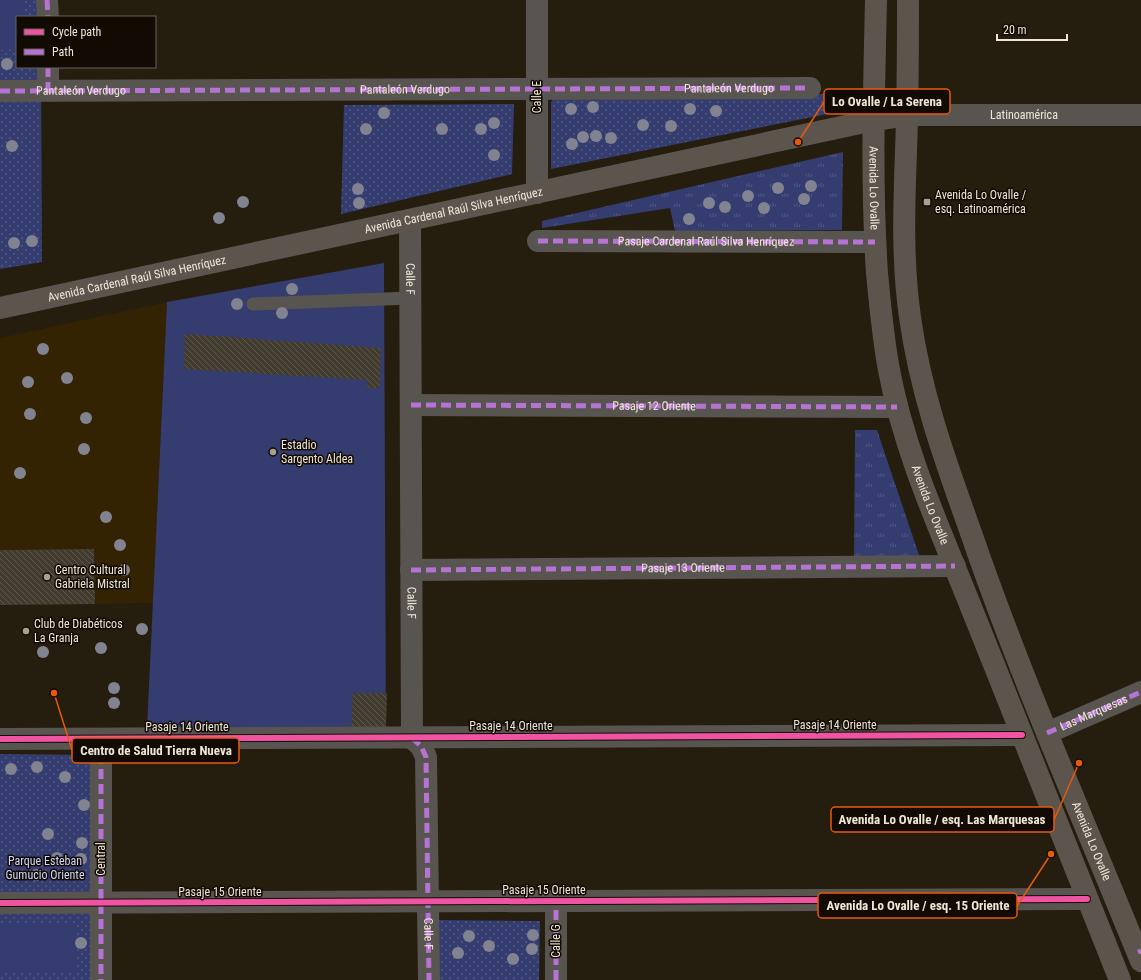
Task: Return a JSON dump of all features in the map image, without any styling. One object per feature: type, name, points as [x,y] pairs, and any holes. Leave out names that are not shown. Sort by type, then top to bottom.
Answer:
[{"type":"main road","name":"Avenida Lo Ovalle","points":[[876,0],[873,181],[875,242],[888,368],[897,407],[909,450],[924,493],[955,566],[1120,980]]},
{"type":"main road","name":"Avenida Lo Ovalle","points":[[908,0],[908,81],[904,246],[910,316],[914,343],[925,393],[937,435],[985,574],[1047,733],[1140,955]]},
{"type":"main road","name":"Avenida Cardenal Raúl Silva Henríquez","points":[[0,308],[874,120],[907,115]]},
{"type":"street","points":[[48,0],[48,16]]},
{"type":"street","name":"Calle E","points":[[536,193],[537,0]]},
{"type":"street","points":[[48,68],[48,90]]},
{"type":"street","name":"Pantaleón Verdugo","points":[[0,91],[810,88]]},
{"type":"street","name":"Latinoamérica","points":[[907,115],[1141,115]]},
{"type":"street","name":"Calle F","points":[[410,220],[412,738],[421,746],[426,757],[428,980]]},
{"type":"street","name":"Pasaje Cardenal Raúl Silva Henríquez","points":[[538,241],[875,242]]},
{"type":"street","name":"Pasaje 12 Oriente","points":[[411,405],[897,407]]},
{"type":"street","name":"Pasaje 13 Oriente","points":[[411,570],[955,566]]},
{"type":"street","name":"Las Marquesas","points":[[1047,733],[1141,692]]},
{"type":"street","name":"Pasaje 14 Oriente","points":[[0,739],[1022,735]]},
{"type":"street","name":"Central","points":[[101,739],[101,980]]},
{"type":"street","name":"Pasaje 15 Oriente","points":[[0,903],[1088,899]]},
{"type":"street","name":"Calle G","points":[[556,901],[556,980]]},
{"type":"lane","points":[[253,304],[410,298]]},
{"type":"shaded area","points":[[167,302],[153,603],[95,604],[94,549],[0,550],[0,338]]},
{"type":"green space","points":[[0,0],[40,0],[40,16],[16,16],[16,68],[41,68],[42,262],[0,269]]},
{"type":"green space","points":[[0,0],[25,0],[25,16],[16,16],[16,49],[0,50]]},
{"type":"green space","points":[[833,94],[838,112],[551,169],[551,102],[555,97]]},
{"type":"green space","points":[[514,104],[512,174],[341,214],[344,105]]},
{"type":"green space","points":[[843,152],[842,230],[675,231],[670,208],[542,228],[542,221]]},
{"type":"green space","name":"Estadio Sargento Aldea","points":[[384,263],[386,730],[147,728],[167,302]]},
{"type":"green space","points":[[855,430],[877,430],[920,558],[854,558]]},
{"type":"green space","name":"Parque Esteban Gumucio Oriente","points":[[0,754],[91,755],[91,980],[0,980]]},
{"type":"green space","points":[[438,920],[540,921],[539,980],[437,980]]},
{"type":"green space","points":[[75,923],[75,973],[0,973],[0,924]]},
{"type":"building","points":[[185,334],[381,348],[380,388],[367,388],[367,380],[184,369]]},
{"type":"building","name":"Centro Cultural Gabriela Mistral","points":[[94,549],[95,604],[0,605],[0,550]]},
{"type":"building","points":[[353,693],[387,693],[386,730],[351,730]]},
{"type":"marked path","points":[[47,0],[48,16]]},
{"type":"marked path","points":[[48,68],[48,90]]},
{"type":"marked path","points":[[0,91],[810,88]]},
{"type":"marked path","points":[[538,241],[875,242]]},
{"type":"marked path","points":[[411,405],[897,407]]},
{"type":"marked path","points":[[411,570],[955,566]]},
{"type":"marked path","points":[[1047,733],[1141,692]]},
{"type":"marked path","points":[[412,738],[421,746],[426,757],[429,980]]},
{"type":"marked path","points":[[101,739],[101,980]]},
{"type":"marked path","points":[[556,901],[556,980]]},
{"type":"cycle path","points":[[0,739],[1022,735]]},
{"type":"cycle path","points":[[0,903],[1087,899]]},
{"type":"place","name":"Lo Ovalle / La Serena","points":[[798,142]]},
{"type":"place","name":"Avenida Lo Ovalle / esq. Latinoamérica","points":[[927,202]]},
{"type":"place","name":"Estadio Sargento Aldea","points":[[273,452]]},
{"type":"place","name":"Centro Cultural Gabriela Mistral","points":[[47,577]]},
{"type":"place","name":"Club de Diabéticos La Granja","points":[[26,631]]},
{"type":"place","name":"Centro de Salud Tierra Nueva","points":[[54,693]]},
{"type":"place","name":"Avenida Lo Ovalle / esq. Las Marquesas","points":[[1079,763]]},
{"type":"place","name":"Avenida Lo Ovalle / esq. 15 Oriente","points":[[1051,854]]}]
